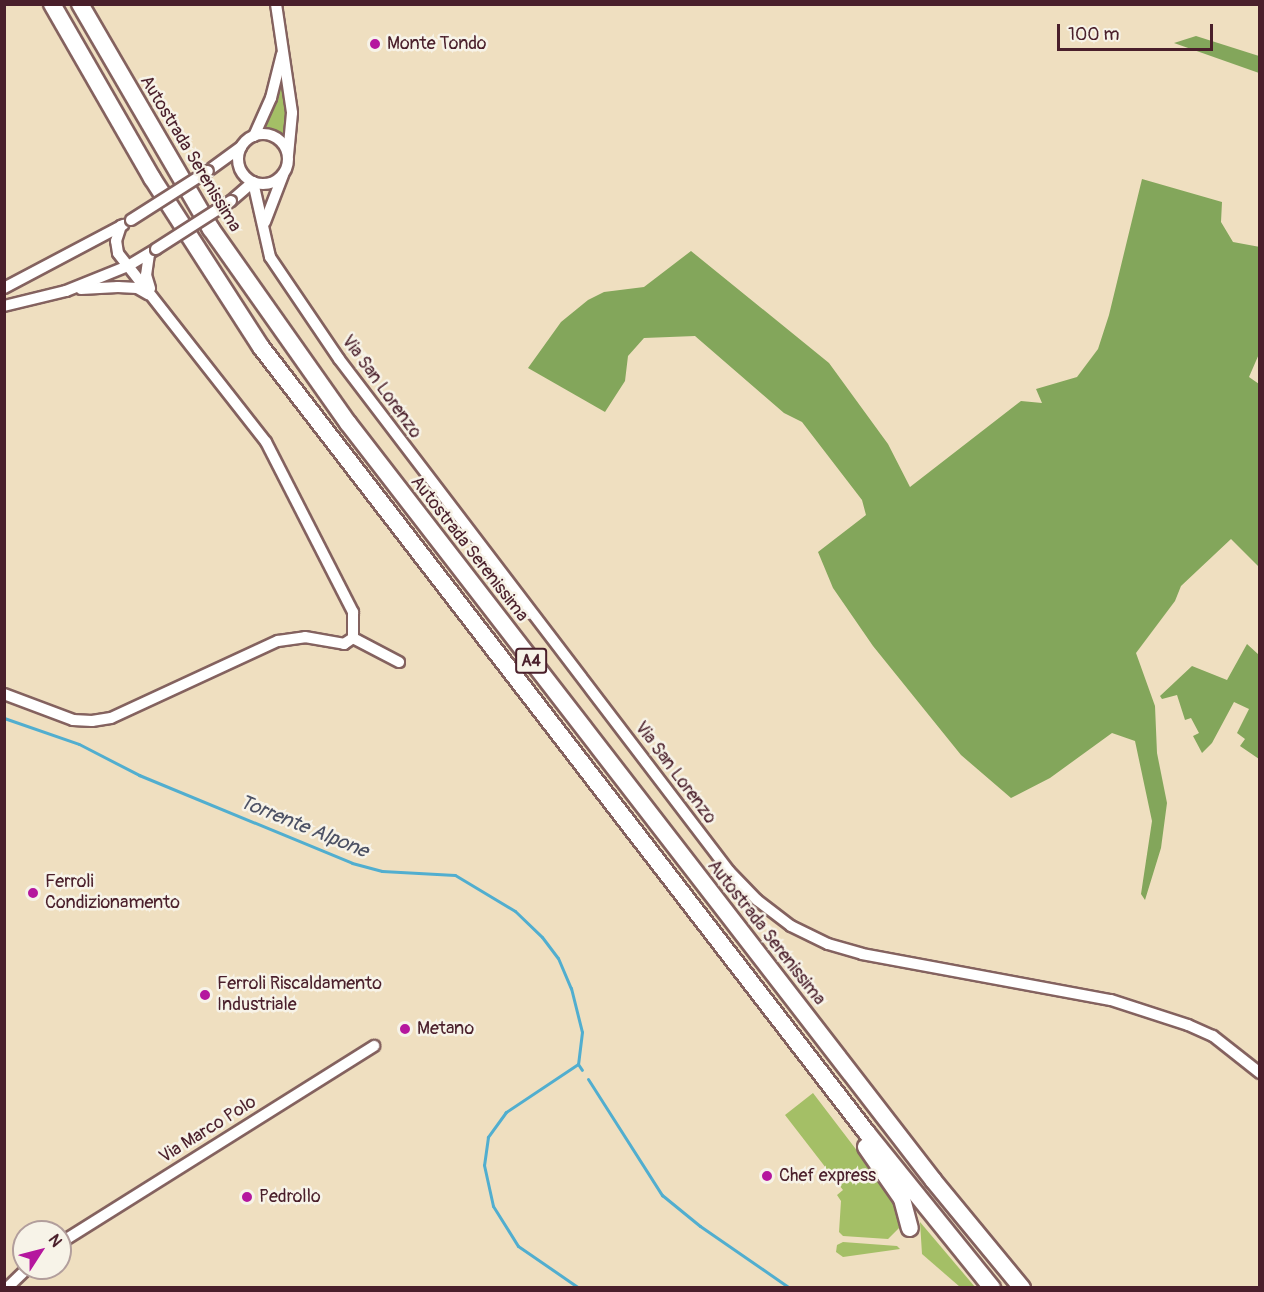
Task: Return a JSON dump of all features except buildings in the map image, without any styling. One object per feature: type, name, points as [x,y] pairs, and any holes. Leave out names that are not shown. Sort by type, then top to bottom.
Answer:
[{"type":"highway","name":"A4","points":[[52,4],[152,178],[261,347],[842,1101],[992,1287]]},
{"type":"highway","name":"Autostrada Serenissima","points":[[80,4],[205,220],[327,394],[933,1180],[1022,1287]]},
{"type":"highway","points":[[842,1101],[865,1145],[906,1206],[910,1228]]},
{"type":"street","points":[[264,222],[285,172],[292,113],[276,4]]},
{"type":"street","points":[[4,288],[126,223],[208,171],[254,136],[280,70],[282,36]]},
{"type":"street","points":[[254,136],[276,138],[288,156]]},
{"type":"street","points":[[241,147],[240,167],[253,182],[267,184],[285,172]]},
{"type":"street","name":"Via San Lorenzo","points":[[253,182],[249,193],[264,222],[270,257],[356,382],[729,871],[757,900],[791,926],[840,948],[973,977],[1111,1000],[1188,1024],[1213,1036],[1260,1073]]},
{"type":"street","points":[[4,306],[66,291],[128,266],[231,201],[249,193]]},
{"type":"street","points":[[126,223],[116,241],[118,254],[266,442],[353,612],[353,638]]},
{"type":"street","points":[[152,251],[146,274],[154,297]]},
{"type":"street","points":[[66,291],[117,287],[137,288],[154,297]]},
{"type":"street","points":[[4,694],[73,720],[92,721],[111,718],[278,641],[305,637],[344,644],[353,638]]},
{"type":"street","points":[[353,638],[399,662]]},
{"type":"street","name":"Via Marco Polo","points":[[72,1235],[374,1046]]},
{"type":"green space","points":[[1196,36],[1259,56],[1259,73],[1174,43]]},
{"type":"green space","points":[[282,77],[288,107],[285,137],[263,128]]},
{"type":"green space","points":[[1142,179],[1222,202],[1221,222],[1233,242],[1260,247],[1259,354],[1249,377],[1259,384],[1259,567],[1231,539],[1181,586],[1175,601],[1136,653],[1155,706],[1157,753],[1167,803],[1161,848],[1145,900],[1141,894],[1152,821],[1135,741],[1112,733],[1050,778],[1011,798],[961,755],[873,646],[833,588],[818,552],[866,515],[862,500],[802,422],[784,413],[695,336],[644,338],[628,356],[625,381],[605,412],[528,368],[561,322],[588,300],[604,292],[644,287],[691,251],[829,363],[888,444],[910,487],[1021,401],[1042,403],[1036,389],[1077,377],[1098,349],[1109,315]]},
{"type":"green space","points":[[1247,644],[1259,655],[1259,759],[1240,746],[1245,739],[1237,733],[1249,709],[1234,702],[1212,743],[1202,753],[1193,736],[1199,733],[1191,718],[1185,720],[1177,695],[1162,699],[1160,696],[1192,666],[1227,680]]},
{"type":"green space","points":[[813,1093],[900,1207],[900,1227],[888,1239],[843,1236],[839,1232],[841,1201],[837,1195],[843,1190],[785,1115]]},
{"type":"green space","points":[[920,1222],[975,1287],[960,1287],[922,1254]]},
{"type":"green space","points":[[843,1242],[897,1246],[900,1249],[843,1257],[836,1252],[837,1245]]},
{"type":"waterway","name":"Torrente Alpone","points":[[4,718],[79,744],[139,775],[352,863],[382,871],[455,875],[515,911],[542,937],[558,958],[571,988],[582,1032],[578,1064],[506,1112],[488,1137],[484,1165],[493,1206],[518,1246],[579,1288]]},
{"type":"waterway","name":"Torrente Alpone","points":[[578,1064],[582,1070]]},
{"type":"waterway","points":[[588,1079],[662,1195],[700,1226],[790,1288]]},
{"type":"place","name":"Monte Tondo","points":[[375,44]]},
{"type":"place","name":"Ferroli Condizionamento","points":[[33,893]]},
{"type":"place","name":"Ferroli Riscaldamento Industriale","points":[[205,995]]},
{"type":"place","name":"Metano","points":[[405,1029]]},
{"type":"place","name":"Chef express","points":[[767,1176]]},
{"type":"place","name":"Pedrollo","points":[[247,1197]]}]
